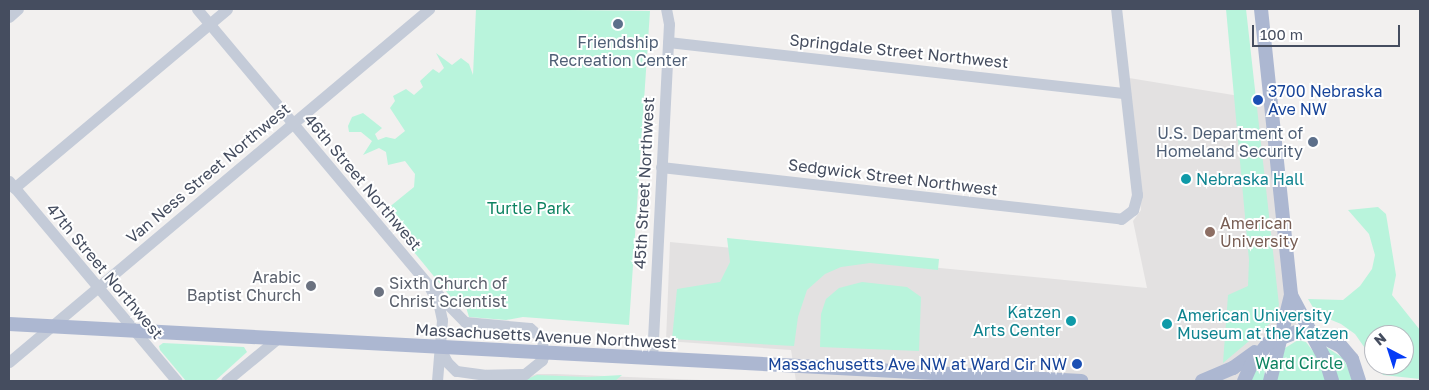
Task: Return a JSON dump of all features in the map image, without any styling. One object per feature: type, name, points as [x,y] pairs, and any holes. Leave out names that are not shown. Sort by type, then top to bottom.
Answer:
[{"type":"main road","points":[[1261,9],[1291,295],[1270,381]]},
{"type":"main road","points":[[1291,295],[1332,381]]},
{"type":"main road","name":"Massachusetts Avenue Northwest","points":[[9,324],[1081,381]]},
{"type":"main road","points":[[1202,381],[1233,368],[1281,336],[1297,332],[1310,333],[1332,341],[1352,359],[1370,381]]},
{"type":"main road","points":[[1244,381],[1251,365],[1268,343]]},
{"type":"main road","points":[[1352,359],[1359,381]]},
{"type":"street","points":[[9,17],[18,9]]},
{"type":"street","name":"46th Street Northwest","points":[[197,9],[428,284]]},
{"type":"street","points":[[12,184],[227,9]]},
{"type":"street","name":"Van Ness Street Northwest","points":[[9,362],[429,9]]},
{"type":"street","name":"45th Street Northwest","points":[[652,359],[668,42],[666,9]]},
{"type":"street","points":[[1116,9],[1125,92]]},
{"type":"street","name":"Springdale Street Northwest","points":[[668,42],[1125,92]]},
{"type":"street","name":"Sedgwick Street Northwest","points":[[661,167],[1122,218],[1133,210],[1137,195],[1125,92]]},
{"type":"street","name":"47th Street Northwest","points":[[12,184],[177,381]]},
{"type":"street","points":[[428,284],[439,306],[440,348],[437,381]]},
{"type":"street","points":[[428,284],[465,322],[530,328],[541,338],[545,352],[534,368],[525,374],[506,378],[482,378],[452,368],[440,348]]},
{"type":"street","points":[[226,381],[276,339]]},
{"type":"shaded area","name":"American University","points":[[1129,78],[1270,101],[1297,332],[1281,336],[1244,381],[796,381],[791,350],[666,341],[670,242],[1147,288],[1133,221],[1141,210]]},
{"type":"shaded area","points":[[537,374],[556,374],[725,381],[516,381]]},
{"type":"green space","name":"Turtle Park","points":[[476,9],[650,11],[629,325],[523,317],[506,320],[469,317],[465,304],[460,299],[455,302],[382,213],[414,187],[415,174],[405,161],[388,165],[386,152],[379,148],[363,155],[372,141],[361,132],[349,132],[348,126],[352,117],[363,113],[382,128],[375,134],[378,140],[386,137],[395,139],[405,131],[390,108],[395,101],[393,96],[406,89],[414,95],[423,87],[420,81],[433,69],[439,73],[444,68],[436,53],[452,65],[461,58],[469,64],[473,75]]},
{"type":"green space","points":[[1226,9],[1246,9],[1279,305],[1274,320],[1223,363],[1228,295],[1248,286],[1249,260]]},
{"type":"green space","points":[[1378,207],[1386,214],[1396,275],[1392,295],[1420,330],[1420,379],[1383,375],[1414,375],[1414,325],[1364,325],[1364,347],[1355,334],[1341,324],[1317,314],[1308,299],[1343,300],[1360,286],[1372,269],[1375,255],[1369,234],[1348,210]]},
{"type":"green space","points":[[727,238],[939,259],[938,270],[870,263],[841,267],[825,274],[807,290],[798,317],[794,346],[672,339],[677,289],[720,282],[730,262]]},
{"type":"green space","points":[[862,282],[907,287],[921,297],[919,351],[820,347],[821,314],[826,299],[839,288]]},
{"type":"green space","name":"Ward Circle","points":[[1298,340],[1306,342],[1315,354],[1327,381],[1276,381],[1285,348]]},
{"type":"green space","points":[[163,343],[244,347],[247,352],[215,381],[186,381],[160,350],[159,346]]},
{"type":"green space","name":"Ward Circle","points":[[1323,345],[1343,358],[1354,381],[1338,381]]},
{"type":"green space","name":"Ward Circle","points":[[1266,355],[1264,381],[1250,381],[1253,371]]},
{"type":"green space","points":[[537,375],[587,377],[622,375],[615,381],[522,381]]},
{"type":"place","name":"Friendship Recreation Center","points":[[618,24]]},
{"type":"place","name":"3700 Nebraska Ave NW","points":[[1258,100]]},
{"type":"place","name":"U.S. Department of Homeland Security","points":[[1313,142]]},
{"type":"place","name":"Nebraska Hall","points":[[1186,179]]},
{"type":"place","name":"American University","points":[[1210,232]]},
{"type":"place","name":"Arabic Baptist Church","points":[[311,286]]},
{"type":"place","name":"Sixth Church of Christ Scientist","points":[[379,292]]},
{"type":"place","name":"Katzen Arts Center","points":[[1071,321]]},
{"type":"place","name":"American University Museum at the Katzen","points":[[1167,324]]},
{"type":"place","name":"Massachusetts Ave NW at Ward Cir NW","points":[[1077,364]]}]
